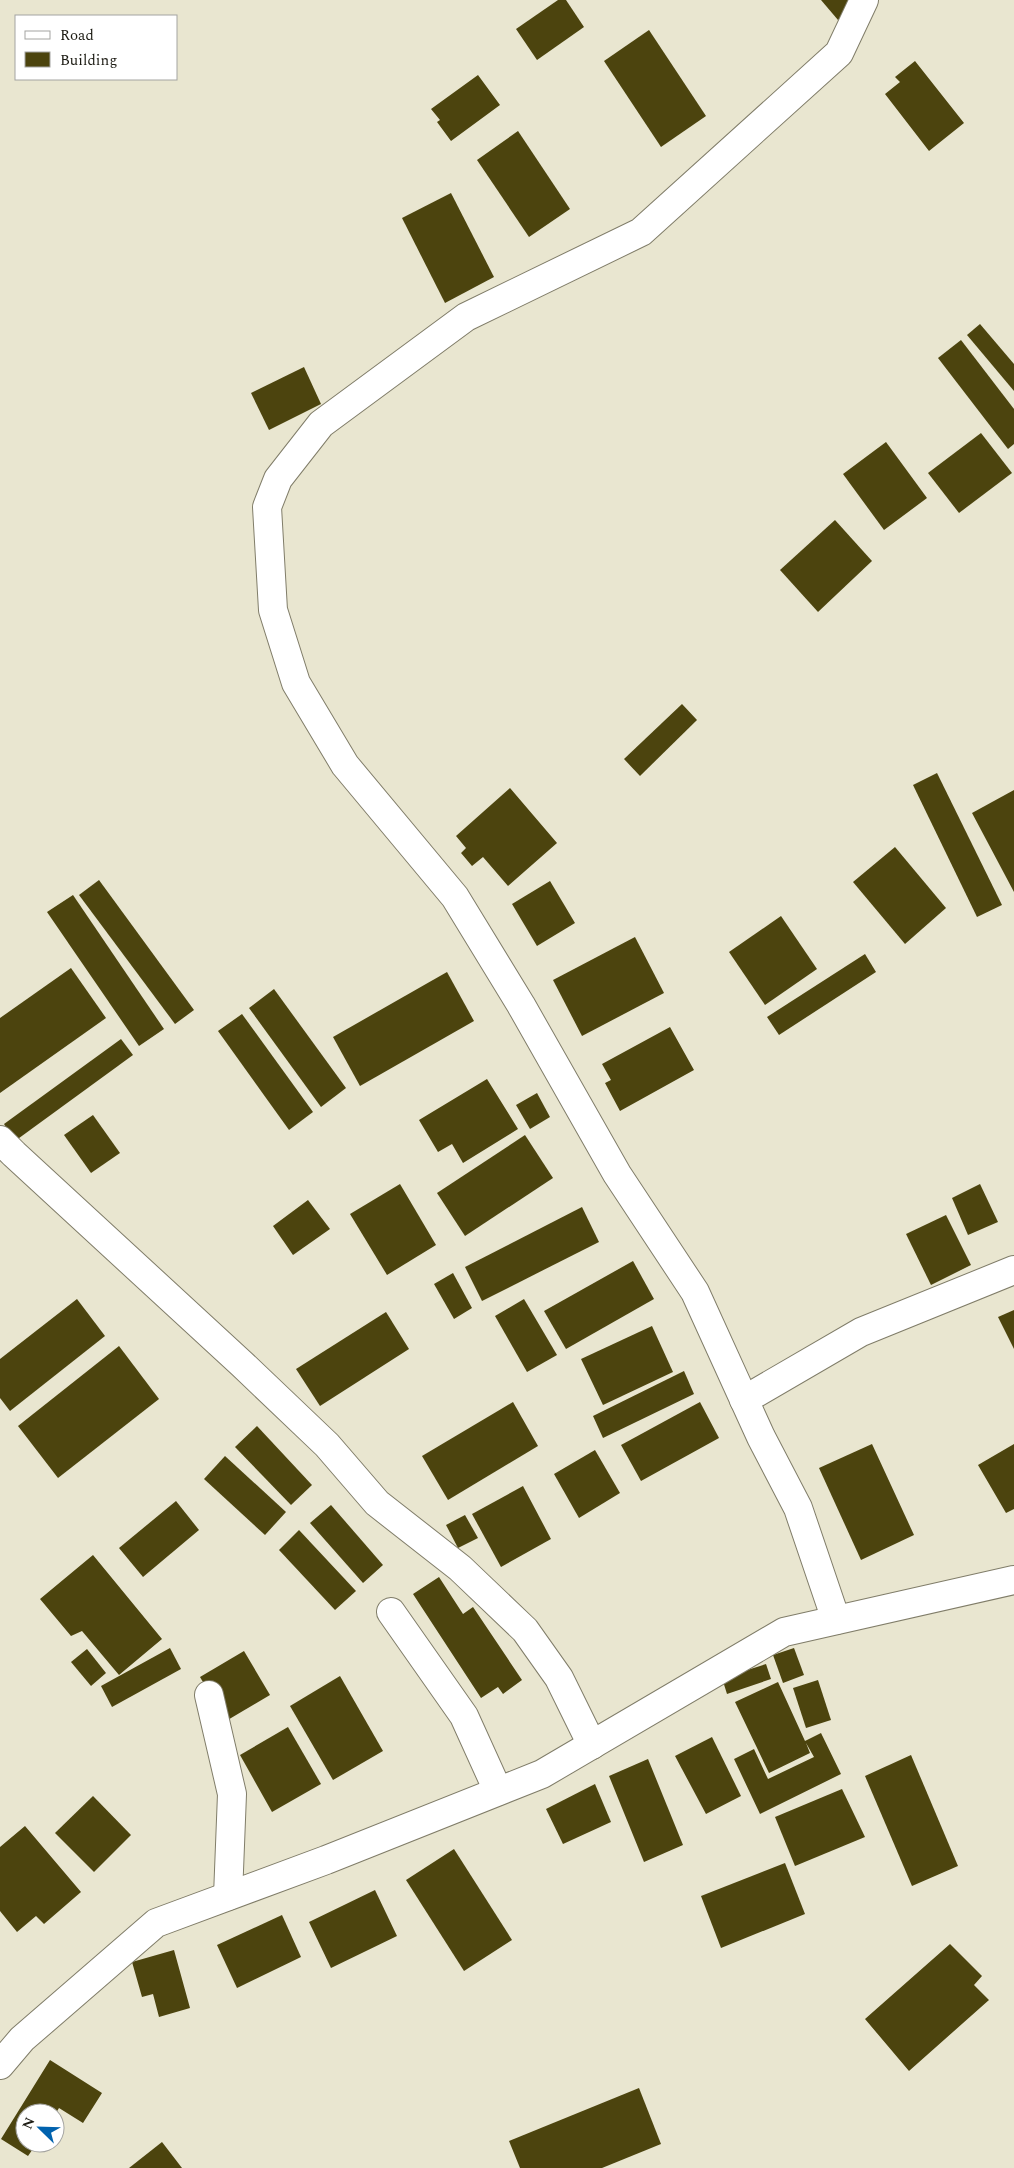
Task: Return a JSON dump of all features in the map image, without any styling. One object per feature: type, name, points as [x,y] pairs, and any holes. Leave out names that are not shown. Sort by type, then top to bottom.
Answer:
[{"type":"street","points":[[836,1620],[798,1508],[761,1437],[695,1292],[617,1174],[520,1005],[455,897],[345,765],[296,683],[273,610],[267,507],[278,479],[321,424],[466,317],[642,232],[838,53],[864,0]]},
{"type":"street","points":[[0,1140],[320,1438],[377,1503],[460,1568],[525,1630],[559,1678],[592,1745]]},
{"type":"street","points":[[744,1400],[862,1332],[1014,1270]]},
{"type":"street","points":[[0,2065],[22,2039],[156,1923],[326,1860],[542,1774],[784,1632],[1014,1580]]},
{"type":"street","points":[[392,1612],[464,1716],[498,1791]]},
{"type":"street","points":[[209,1695],[232,1794],[228,1896]]},
{"type":"building","points":[[558,0],[566,0],[584,27],[537,60],[516,29]]},
{"type":"building","points":[[821,0],[860,0],[838,20]]},
{"type":"building","points":[[649,30],[706,116],[661,147],[604,61]]},
{"type":"building","points":[[915,61],[964,123],[929,151],[885,94],[900,82],[895,77]]},
{"type":"building","points":[[478,75],[500,105],[451,141],[437,122],[440,120],[431,109]]},
{"type":"building","points":[[518,131],[570,209],[529,237],[477,160]]},
{"type":"building","points":[[451,193],[494,277],[445,303],[402,218]]},
{"type":"building","points":[[980,324],[1014,364],[1014,391],[967,335]]},
{"type":"building","points":[[961,340],[1014,409],[1014,444],[1008,449],[938,358]]},
{"type":"building","points":[[304,367],[321,404],[269,430],[251,393]]},
{"type":"building","points":[[981,433],[1012,473],[959,513],[928,473]]},
{"type":"building","points":[[886,442],[927,498],[884,530],[843,474]]},
{"type":"building","points":[[835,520],[872,561],[818,612],[780,570]]},
{"type":"building","points":[[682,704],[697,720],[640,776],[624,759]]},
{"type":"building","points":[[937,773],[1002,905],[977,917],[913,785]]},
{"type":"building","points":[[510,788],[557,843],[508,886],[483,857],[472,866],[461,853],[466,848],[456,836]]},
{"type":"building","points":[[1014,790],[1014,892],[972,813]]},
{"type":"building","points":[[895,847],[946,908],[905,944],[853,882]]},
{"type":"building","points":[[99,880],[194,1010],[175,1024],[79,895]]},
{"type":"building","points":[[550,881],[575,923],[537,946],[512,904]]},
{"type":"building","points":[[73,895],[164,1029],[139,1046],[47,912]]},
{"type":"building","points":[[781,916],[817,969],[765,1005],[729,952]]},
{"type":"building","points":[[635,937],[664,993],[582,1036],[553,980]]},
{"type":"building","points":[[865,954],[876,972],[779,1035],[767,1017]]},
{"type":"building","points":[[71,968],[106,1018],[0,1093],[0,1018]]},
{"type":"building","points":[[447,972],[474,1021],[360,1086],[333,1037]]},
{"type":"building","points":[[274,989],[346,1088],[321,1107],[249,1008]]},
{"type":"building","points":[[242,1014],[313,1112],[289,1130],[218,1031]]},
{"type":"building","points":[[670,1027],[694,1070],[620,1111],[605,1083],[611,1080],[602,1064]]},
{"type":"building","points":[[121,1039],[133,1055],[15,1141],[4,1124]]},
{"type":"building","points":[[487,1079],[518,1129],[463,1163],[452,1144],[438,1152],[419,1120]]},
{"type":"building","points":[[537,1093],[550,1117],[530,1129],[516,1105]]},
{"type":"building","points":[[93,1115],[120,1153],[91,1173],[64,1135]]},
{"type":"building","points":[[525,1135],[553,1178],[465,1236],[437,1193]]},
{"type":"building","points":[[400,1184],[436,1245],[387,1275],[350,1214]]},
{"type":"building","points":[[980,1184],[998,1222],[968,1235],[952,1198]]},
{"type":"building","points":[[308,1200],[330,1229],[293,1255],[273,1226]]},
{"type":"building","points":[[582,1207],[599,1242],[482,1301],[465,1267]]},
{"type":"building","points":[[946,1215],[971,1265],[931,1285],[906,1234]]},
{"type":"building","points":[[633,1261],[654,1299],[566,1349],[544,1311]]},
{"type":"building","points":[[453,1273],[472,1308],[454,1319],[434,1284]]},
{"type":"building","points":[[77,1299],[105,1336],[10,1411],[0,1398],[0,1359]]},
{"type":"building","points":[[524,1299],[557,1355],[527,1372],[495,1316]]},
{"type":"building","points":[[1014,1310],[1014,1349],[998,1317]]},
{"type":"building","points":[[386,1312],[409,1349],[320,1406],[296,1369]]},
{"type":"building","points":[[652,1326],[673,1372],[603,1405],[581,1359]]},
{"type":"building","points":[[119,1346],[159,1399],[58,1478],[18,1426]]},
{"type":"building","points":[[684,1371],[694,1394],[603,1438],[593,1416]]},
{"type":"building","points":[[513,1402],[538,1446],[448,1500],[422,1456]]},
{"type":"building","points":[[700,1402],[719,1438],[641,1481],[621,1445]]},
{"type":"building","points":[[257,1426],[312,1485],[291,1505],[235,1447]]},
{"type":"building","points":[[872,1444],[914,1535],[861,1560],[819,1468]]},
{"type":"building","points":[[1014,1444],[1014,1509],[1006,1513],[978,1465]]},
{"type":"building","points":[[595,1450],[620,1493],[579,1518],[554,1474]]},
{"type":"building","points":[[225,1456],[286,1512],[265,1535],[204,1479]]},
{"type":"building","points":[[523,1486],[551,1539],[501,1567],[472,1514]]},
{"type":"building","points":[[176,1501],[199,1530],[143,1577],[119,1548]]},
{"type":"building","points":[[331,1505],[383,1565],[363,1583],[310,1523]]},
{"type":"building","points":[[465,1515],[478,1538],[458,1548],[446,1525]]},
{"type":"building","points":[[299,1530],[356,1591],[335,1610],[279,1550]]},
{"type":"building","points":[[93,1555],[162,1639],[119,1675],[82,1631],[71,1636],[40,1599]]},
{"type":"building","points":[[439,1577],[463,1614],[473,1607],[522,1680],[503,1694],[498,1687],[481,1698],[413,1594]]},
{"type":"building","points":[[170,1648],[181,1669],[112,1707],[101,1686]]},
{"type":"building","points":[[794,1648],[804,1675],[783,1683],[773,1655]]},
{"type":"building","points":[[87,1649],[106,1673],[91,1686],[71,1662]]},
{"type":"building","points":[[244,1651],[270,1695],[226,1721],[200,1677]]},
{"type":"building","points":[[766,1664],[771,1679],[727,1694],[722,1678]]},
{"type":"building","points":[[340,1676],[383,1751],[333,1780],[290,1706]]},
{"type":"building","points":[[818,1680],[831,1720],[806,1728],[793,1688]]},
{"type":"building","points":[[778,1682],[805,1741],[821,1733],[841,1774],[760,1814],[734,1759],[754,1749],[768,1779],[814,1757],[806,1743],[810,1753],[769,1773],[735,1702]]},
{"type":"building","points":[[288,1727],[321,1784],[272,1812],[240,1755]]},
{"type":"building","points":[[712,1737],[741,1796],[706,1814],[675,1756]]},
{"type":"building","points":[[911,1755],[958,1866],[912,1886],[865,1776]]},
{"type":"building","points":[[648,1759],[683,1845],[644,1862],[609,1776]]},
{"type":"building","points":[[595,1784],[611,1822],[563,1844],[546,1809]]},
{"type":"building","points":[[842,1789],[865,1837],[795,1866],[775,1817]]},
{"type":"building","points":[[93,1796],[131,1835],[94,1872],[55,1833]]},
{"type":"building","points":[[25,1826],[81,1892],[44,1924],[36,1916],[17,1932],[0,1911],[0,1847]]},
{"type":"building","points":[[454,1849],[512,1940],[464,1971],[406,1880]]},
{"type":"building","points":[[785,1863],[805,1914],[721,1948],[701,1896]]},
{"type":"building","points":[[375,1890],[397,1936],[331,1968],[309,1922]]},
{"type":"building","points":[[282,1915],[301,1957],[237,1988],[217,1945]]},
{"type":"building","points":[[950,1944],[982,1976],[974,1985],[989,2000],[909,2071],[865,2019]]},
{"type":"building","points":[[174,1950],[190,2008],[159,2017],[153,1994],[142,1997],[132,1962]]},
{"type":"building","points":[[50,2060],[102,2093],[83,2123],[65,2112],[65,2103],[23,2103]]},
{"type":"building","points":[[639,2088],[661,2144],[602,2168],[520,2168],[509,2141]]},
{"type":"building","points":[[15,2116],[15,2148],[1,2139]]},
{"type":"building","points":[[162,2142],[182,2168],[129,2168]]}]
